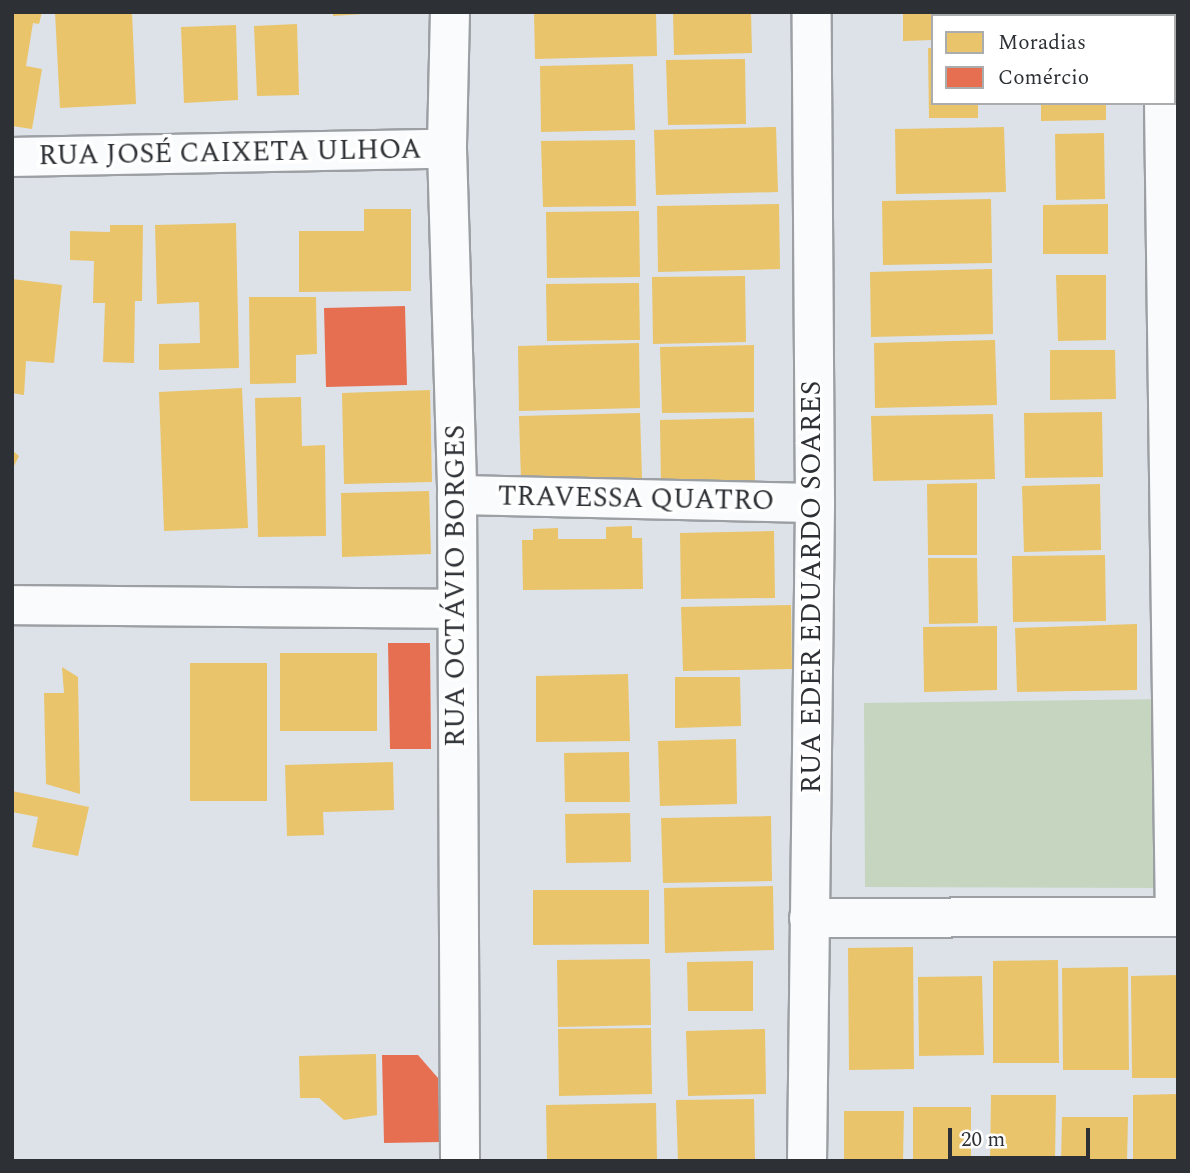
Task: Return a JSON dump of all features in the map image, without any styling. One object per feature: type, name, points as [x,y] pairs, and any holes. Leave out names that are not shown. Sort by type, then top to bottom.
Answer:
[{"type":"street","name":"RUA OCTÁVIO BORGES","points":[[450,12],[447,149],[457,495],[460,1161]]},
{"type":"street","name":"RUA EDER EDUARDO SOARES","points":[[807,1161],[815,503],[812,12]]},
{"type":"street","points":[[809,918],[1176,917],[1164,105]]},
{"type":"street","name":"RUA JOSÉ CAIXETA ULHOA","points":[[12,157],[447,149]]},
{"type":"street","name":"TRAVESSA QUATRO","points":[[457,495],[815,503]]},
{"type":"street","points":[[12,605],[456,609]]},
{"type":"green space","points":[[1168,699],[1170,888],[865,887],[864,703]]},
{"type":"building: Moradias","points":[[12,12],[42,12],[39,24],[33,23],[26,66],[42,69],[32,129],[12,126]]},
{"type":"building: Moradias","points":[[55,12],[132,12],[136,104],[60,108]]},
{"type":"building: Moradias","points":[[333,12],[363,12],[363,14],[333,16]]},
{"type":"building: Moradias","points":[[534,12],[656,12],[657,56],[535,59]]},
{"type":"building: Moradias","points":[[673,12],[751,12],[752,53],[674,55]]},
{"type":"building: Moradias","points":[[903,12],[977,12],[931,14],[931,40],[903,41]]},
{"type":"building: Moradias","points":[[1040,12],[1119,12],[1119,14]]},
{"type":"building: Moradias","points":[[297,24],[299,95],[257,96],[254,26]]},
{"type":"building: Moradias","points":[[236,25],[238,100],[184,103],[181,27]]},
{"type":"building: Moradias","points":[[928,48],[931,48],[931,105],[978,105],[978,118],[929,118]]},
{"type":"building: Moradias","points":[[745,59],[746,124],[668,125],[666,60]]},
{"type":"building: Moradias","points":[[633,64],[635,130],[541,132],[540,66]]},
{"type":"building: Moradias","points":[[1041,105],[1106,105],[1106,120],[1041,121]]},
{"type":"building: Moradias","points":[[776,127],[778,192],[656,195],[654,130]]},
{"type":"building: Moradias","points":[[1004,127],[1006,192],[896,194],[895,129]]},
{"type":"building: Moradias","points":[[1104,133],[1105,199],[1056,200],[1055,134]]},
{"type":"building: Moradias","points":[[635,140],[636,206],[543,207],[541,141]]},
{"type":"building: Moradias","points":[[991,199],[992,263],[883,265],[882,201]]},
{"type":"building: Moradias","points":[[779,204],[780,269],[658,272],[657,206]]},
{"type":"building: Moradias","points":[[1108,204],[1108,254],[1043,254],[1043,205]]},
{"type":"building: Moradias","points":[[364,209],[411,209],[411,291],[299,292],[299,231],[364,231]]},
{"type":"building: Moradias","points":[[639,211],[640,277],[547,278],[546,212]]},
{"type":"building: Moradias","points":[[236,223],[239,368],[159,370],[159,344],[200,343],[199,302],[157,304],[155,225]]},
{"type":"building: Moradias","points":[[110,225],[143,225],[142,301],[135,301],[134,363],[103,362],[105,303],[93,303],[94,261],[70,260],[70,231],[110,232]]},
{"type":"building: Moradias","points":[[992,269],[993,334],[871,337],[870,272]]},
{"type":"building: Moradias","points":[[1056,275],[1106,275],[1106,340],[1058,341]]},
{"type":"building: Moradias","points":[[745,276],[746,342],[653,344],[652,277]]},
{"type":"building: Moradias","points":[[12,279],[62,285],[54,363],[26,361],[24,395],[12,393]]},
{"type":"building: Moradias","points":[[639,283],[640,340],[547,341],[546,284]]},
{"type":"building: Moradias","points":[[249,297],[316,297],[317,354],[296,355],[296,383],[250,384]]},
{"type":"building: Moradias","points":[[995,340],[997,405],[875,408],[874,343]]},
{"type":"building: Moradias","points":[[639,343],[640,408],[519,411],[518,346]]},
{"type":"building: Moradias","points":[[754,345],[754,412],[662,413],[660,347]]},
{"type":"building: Moradias","points":[[1050,350],[1115,350],[1116,399],[1050,400]]},
{"type":"building: Moradias","points":[[242,388],[248,528],[164,531],[159,392]]},
{"type":"building: Moradias","points":[[430,390],[432,482],[344,484],[342,393]]},
{"type":"building: Moradias","points":[[301,397],[302,446],[325,445],[326,536],[258,537],[255,398]]},
{"type":"building: Moradias","points":[[1102,412],[1103,477],[1025,478],[1024,413]]},
{"type":"building: Moradias","points":[[640,413],[642,478],[521,481],[519,416]]},
{"type":"building: Moradias","points":[[993,414],[995,479],[873,481],[871,416]]},
{"type":"building: Moradias","points":[[754,418],[755,484],[661,486],[660,420]]},
{"type":"building: Moradias","points":[[12,450],[19,456],[12,470]]},
{"type":"building: Moradias","points":[[977,483],[977,555],[928,555],[927,484]]},
{"type":"building: Moradias","points":[[1100,484],[1101,550],[1024,552],[1022,486]]},
{"type":"building: Moradias","points":[[429,491],[431,554],[342,557],[341,493]]},
{"type":"building: Moradias","points":[[632,526],[632,538],[642,538],[643,589],[523,590],[522,540],[533,540],[533,529],[558,528],[558,539],[606,539],[606,527]]},
{"type":"building: Moradias","points":[[774,531],[775,598],[681,599],[680,533]]},
{"type":"building: Moradias","points":[[1105,555],[1106,621],[1013,622],[1012,556]]},
{"type":"building: Moradias","points":[[928,558],[977,558],[978,623],[929,624]]},
{"type":"building: Moradias","points":[[791,605],[792,669],[683,671],[681,607]]},
{"type":"building: Moradias","points":[[1137,624],[1137,690],[1017,692],[1015,628]]},
{"type":"building: Moradias","points":[[997,626],[997,690],[924,692],[923,627]]},
{"type":"building: Moradias","points":[[280,653],[377,653],[377,731],[280,731]]},
{"type":"building: Moradias","points":[[190,663],[267,663],[267,801],[190,801]]},
{"type":"building: Moradias","points":[[62,667],[78,677],[80,794],[46,784],[44,693],[64,693]]},
{"type":"building: Moradias","points":[[628,674],[630,741],[536,742],[536,676]]},
{"type":"building: Moradias","points":[[675,677],[740,677],[741,726],[675,728]]},
{"type":"building: Moradias","points":[[736,739],[737,804],[660,806],[658,741]]},
{"type":"building: Moradias","points":[[629,752],[630,802],[565,802],[564,753]]},
{"type":"building: Moradias","points":[[393,762],[394,810],[323,812],[324,835],[287,836],[285,765]]},
{"type":"building: Moradias","points":[[12,791],[89,807],[78,856],[32,847],[38,817],[12,812]]},
{"type":"building: Moradias","points":[[630,813],[631,862],[566,863],[565,814]]},
{"type":"building: Moradias","points":[[771,816],[772,881],[663,883],[661,818]]},
{"type":"building: Moradias","points":[[773,886],[774,950],[665,953],[664,888]]},
{"type":"building: Moradias","points":[[533,890],[649,890],[649,944],[533,945]]},
{"type":"building: Moradias","points":[[913,947],[914,1069],[849,1070],[848,948]]},
{"type":"building: Moradias","points":[[650,959],[651,1025],[558,1027],[557,960]]},
{"type":"building: Moradias","points":[[1058,960],[1059,1063],[993,1063],[993,961]]},
{"type":"building: Moradias","points":[[753,961],[753,1011],[688,1011],[687,962]]},
{"type":"building: Moradias","points":[[1128,967],[1129,1070],[1063,1070],[1062,968]]},
{"type":"building: Moradias","points":[[1178,975],[1178,1078],[1132,1078],[1131,976]]},
{"type":"building: Moradias","points":[[982,976],[984,1055],[919,1056],[918,977]]},
{"type":"building: Moradias","points":[[651,1028],[652,1094],[559,1096],[558,1029]]},
{"type":"building: Moradias","points":[[765,1029],[766,1094],[688,1096],[686,1031]]},
{"type":"building: Moradias","points":[[376,1054],[377,1115],[344,1120],[319,1098],[300,1098],[299,1056]]},
{"type":"building: Moradias","points":[[1178,1094],[1178,1161],[1133,1161],[1133,1095]]},
{"type":"building: Moradias","points":[[991,1095],[1056,1095],[1055,1161],[990,1161]]},
{"type":"building: Moradias","points":[[754,1099],[755,1161],[678,1161],[676,1100]]},
{"type":"building: Moradias","points":[[656,1103],[657,1161],[547,1161],[546,1105]]},
{"type":"building: Moradias","points":[[913,1107],[971,1107],[971,1161],[913,1161]]},
{"type":"building: Moradias","points":[[844,1111],[904,1111],[903,1161],[844,1161]]},
{"type":"building: Moradias","points":[[1062,1117],[1128,1117],[1127,1161],[1061,1161]]},
{"type":"building: Comércio","points":[[405,306],[407,385],[326,387],[324,308]]},
{"type":"building: Comércio","points":[[388,643],[430,643],[431,749],[390,749]]},
{"type":"building: Comércio","points":[[382,1055],[418,1055],[438,1078],[440,1142],[384,1143]]}]
